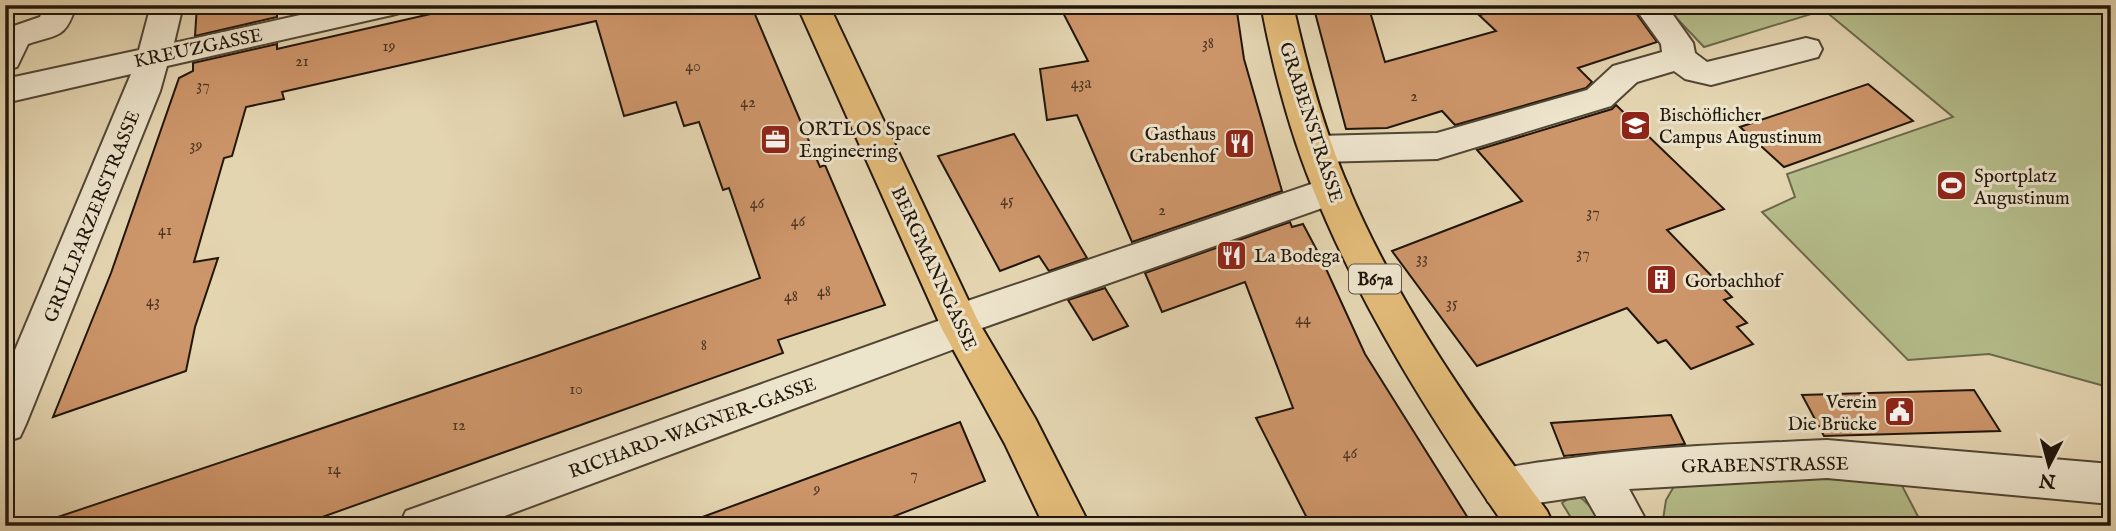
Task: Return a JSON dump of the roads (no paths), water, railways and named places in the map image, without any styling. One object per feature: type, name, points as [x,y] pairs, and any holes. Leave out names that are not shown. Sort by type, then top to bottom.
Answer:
[{"type":"main road","name":"BERGMANNGASSE","points":[[813,5],[960,325],[1020,431],[1067,526]]},
{"type":"main road","name":"GRABENSTRASSE","points":[[1277,5],[1289,65],[1332,190],[1389,308],[1531,526]]},
{"type":"street","points":[[8,40],[54,24],[60,5]]},
{"type":"street","name":"GRILLPARZERSTRASSE","points":[[5,424],[143,91],[167,5]]},
{"type":"street","name":"KREUZGASSE","points":[[5,91],[392,5]]},
{"type":"street","points":[[1649,5],[1677,43],[1679,58],[1697,71],[1711,74],[1806,48]]},
{"type":"street","points":[[1317,149],[1437,146],[1599,98],[1625,74],[1679,58]]},
{"type":"street","name":"RICHARD-WAGNER-GASSE","points":[[422,526],[803,387],[1140,255],[1332,190]]},
{"type":"street","name":"GRABENSTRASSE","points":[[1504,488],[1596,474],[1730,462],[1827,459],[2111,484]]},
{"type":"street","points":[[1596,474],[1626,526]]},
{"type":"place","name":"Bischöflicher Campus Augustinum","points":[[1636,125]]},
{"type":"place","name":"ORTLOS Space Engineering","points":[[776,139]]},
{"type":"place","name":"Gasthaus Grabenhof","points":[[1239,144]]},
{"type":"place","name":"Sportplatz Augustinum","points":[[1951,186]]},
{"type":"place","name":"La Bodega","points":[[1231,255]]},
{"type":"place","name":"Gorbachhof","points":[[1662,280]]},
{"type":"place","name":"Verein Die Brücke","points":[[1900,412]]}]
